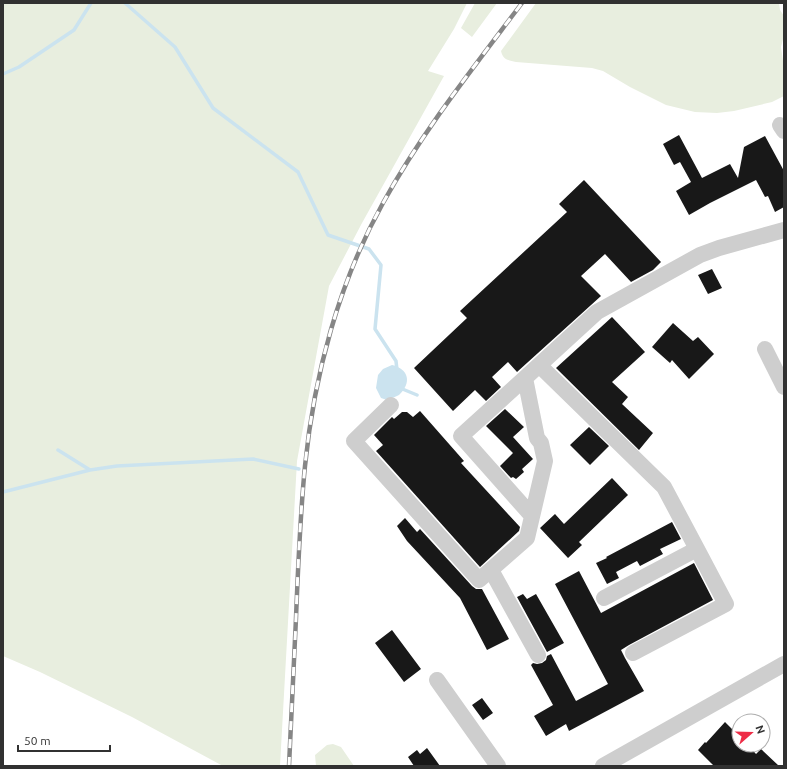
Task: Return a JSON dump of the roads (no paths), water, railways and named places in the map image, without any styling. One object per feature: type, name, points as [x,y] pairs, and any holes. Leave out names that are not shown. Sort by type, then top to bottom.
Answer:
[{"type":"street","points":[[532,516],[461,436],[597,312],[700,255],[784,230]]},
{"type":"street","points":[[765,349],[784,387]]},
{"type":"street","points":[[539,365],[664,487],[726,604],[633,653]]},
{"type":"street","points":[[391,405],[354,441],[479,580],[527,538],[545,461],[541,443],[537,438],[525,378]]},
{"type":"street","points":[[604,598],[697,549]]},
{"type":"street","points":[[491,570],[538,655]]},
{"type":"street","points":[[603,766],[622,762],[784,664]]},
{"type":"street","points":[[436,680],[498,766]]},
{"type":"water","points":[[392,365],[398,367],[405,373],[407,381],[406,386],[399,395],[387,400],[381,398],[376,388],[378,375],[383,369]]},
{"type":"waterway","points":[[3,74],[19,67],[74,30],[91,3]]},
{"type":"waterway","points":[[125,3],[175,47],[213,108],[298,172],[328,235],[369,249],[381,265],[375,329],[396,361],[397,370]]},
{"type":"waterway","points":[[400,388],[417,395]]},
{"type":"waterway","points":[[58,450],[90,470]]},
{"type":"waterway","points":[[3,492],[90,470],[117,466],[253,459],[299,469]]},
{"type":"railway","points":[[289,766],[299,542],[305,466],[309,432],[322,364],[341,297],[367,233],[414,151],[467,76],[522,3]]}]
